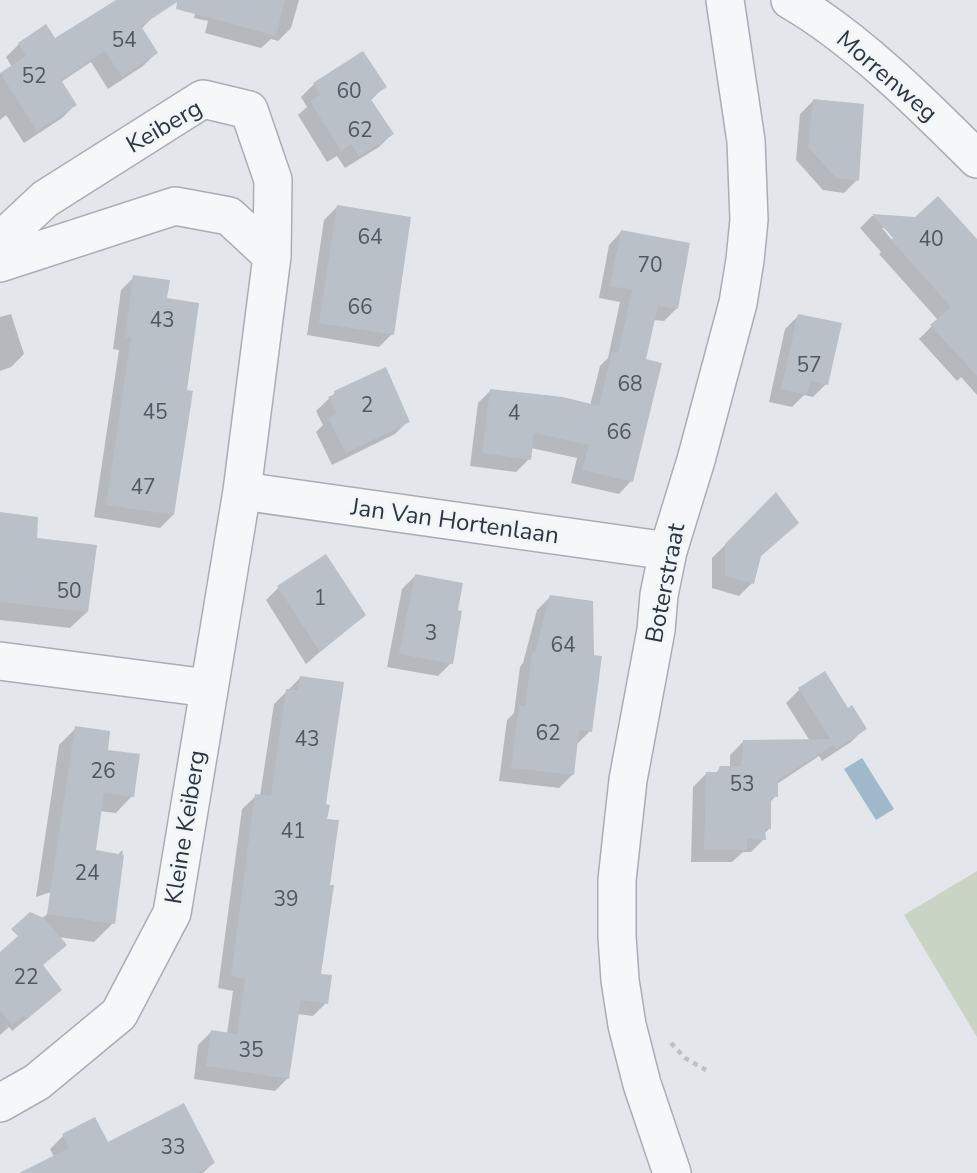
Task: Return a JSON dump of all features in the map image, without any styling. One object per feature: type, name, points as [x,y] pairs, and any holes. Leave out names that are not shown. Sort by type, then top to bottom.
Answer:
[{"type":"street","name":"Boterstraat","points":[[671,1170],[642,1084],[627,1025],[620,980],[617,880],[622,821],[668,551],[696,460],[738,303],[745,260],[749,206],[746,141],[725,0]]},
{"type":"street","name":"Morrenweg","points":[[790,0],[846,39],[938,119],[977,159]]},
{"type":"street","name":"Keiberg","points":[[0,241],[46,199],[203,99],[249,110],[274,180],[272,256],[242,491],[208,688]]},
{"type":"street","points":[[0,263],[175,206],[229,216],[272,256]]},
{"type":"street","name":"Jan Van Hortenlaan","points":[[242,491],[668,551]]},
{"type":"street","points":[[0,661],[208,688]]},
{"type":"street","name":"Kleine Keiberg","points":[[0,1103],[37,1082],[119,1014],[172,913],[208,688]]},
{"type":"green space","points":[[977,871],[977,1037],[904,915]]},
{"type":"water","points":[[862,758],[894,809],[876,820],[844,769]]},
{"type":"building","points":[[116,0],[285,0],[276,36],[176,9],[177,2],[141,26],[158,53],[122,77],[105,51],[61,80],[77,105],[37,131],[0,73],[26,56],[18,43],[46,24],[55,38]]},
{"type":"building","points":[[363,51],[387,87],[370,98],[394,134],[359,156],[351,144],[341,151],[310,101],[320,95],[313,83]]},
{"type":"building","points":[[813,99],[864,104],[859,181],[836,178],[808,147]]},
{"type":"building","points":[[938,196],[977,239],[977,376],[930,325],[951,307],[891,240],[893,238],[872,214],[915,217]]},
{"type":"building","points":[[337,205],[411,217],[394,335],[319,323]]},
{"type":"building","points":[[621,230],[690,243],[678,309],[658,306],[646,359],[662,363],[633,482],[582,470],[589,445],[534,433],[531,460],[482,453],[490,389],[563,397],[599,406],[612,351],[618,353],[632,290],[610,286]]},
{"type":"building","points":[[133,275],[170,280],[167,298],[199,303],[187,390],[193,391],[174,515],[106,505],[131,337],[125,337]]},
{"type":"building","points":[[798,314],[842,323],[828,385],[810,381],[807,395],[781,389]]},
{"type":"building","points":[[386,367],[410,422],[346,453],[328,418],[337,413],[328,397],[335,394],[334,391]]},
{"type":"building","points":[[776,492],[799,523],[761,556],[754,584],[725,576],[725,544]]},
{"type":"building","points":[[0,512],[38,517],[37,538],[97,545],[88,612],[0,602]]},
{"type":"building","points":[[326,554],[366,615],[320,652],[277,586]]},
{"type":"building","points":[[415,574],[463,583],[458,610],[462,611],[453,664],[399,654]]},
{"type":"building","points":[[550,595],[593,601],[594,655],[602,656],[592,732],[579,730],[574,775],[511,768],[519,705],[525,706],[532,652],[535,652]]},
{"type":"building","points":[[825,671],[848,708],[852,705],[867,729],[836,749],[833,745],[778,780],[778,797],[771,797],[771,829],[765,829],[766,840],[747,839],[747,850],[704,850],[706,772],[717,772],[720,766],[741,766],[743,740],[830,739],[798,688]]},
{"type":"building","points":[[300,676],[344,682],[326,804],[330,805],[327,819],[339,820],[330,885],[334,885],[321,974],[332,975],[328,1004],[301,1000],[289,1079],[206,1066],[211,1030],[237,1034],[245,979],[231,975],[255,794],[271,796],[286,689],[298,690]]},
{"type":"building","points":[[75,726],[110,731],[108,750],[140,754],[134,797],[104,793],[96,850],[124,855],[115,924],[47,914]]},
{"type":"building","points":[[30,912],[44,918],[67,945],[43,965],[62,990],[26,1020],[23,1016],[12,1025],[0,1011],[0,952],[18,936],[11,929]]},
{"type":"building","points":[[184,1103],[215,1163],[197,1173],[19,1173],[69,1148],[62,1134],[95,1117],[108,1142]]}]
